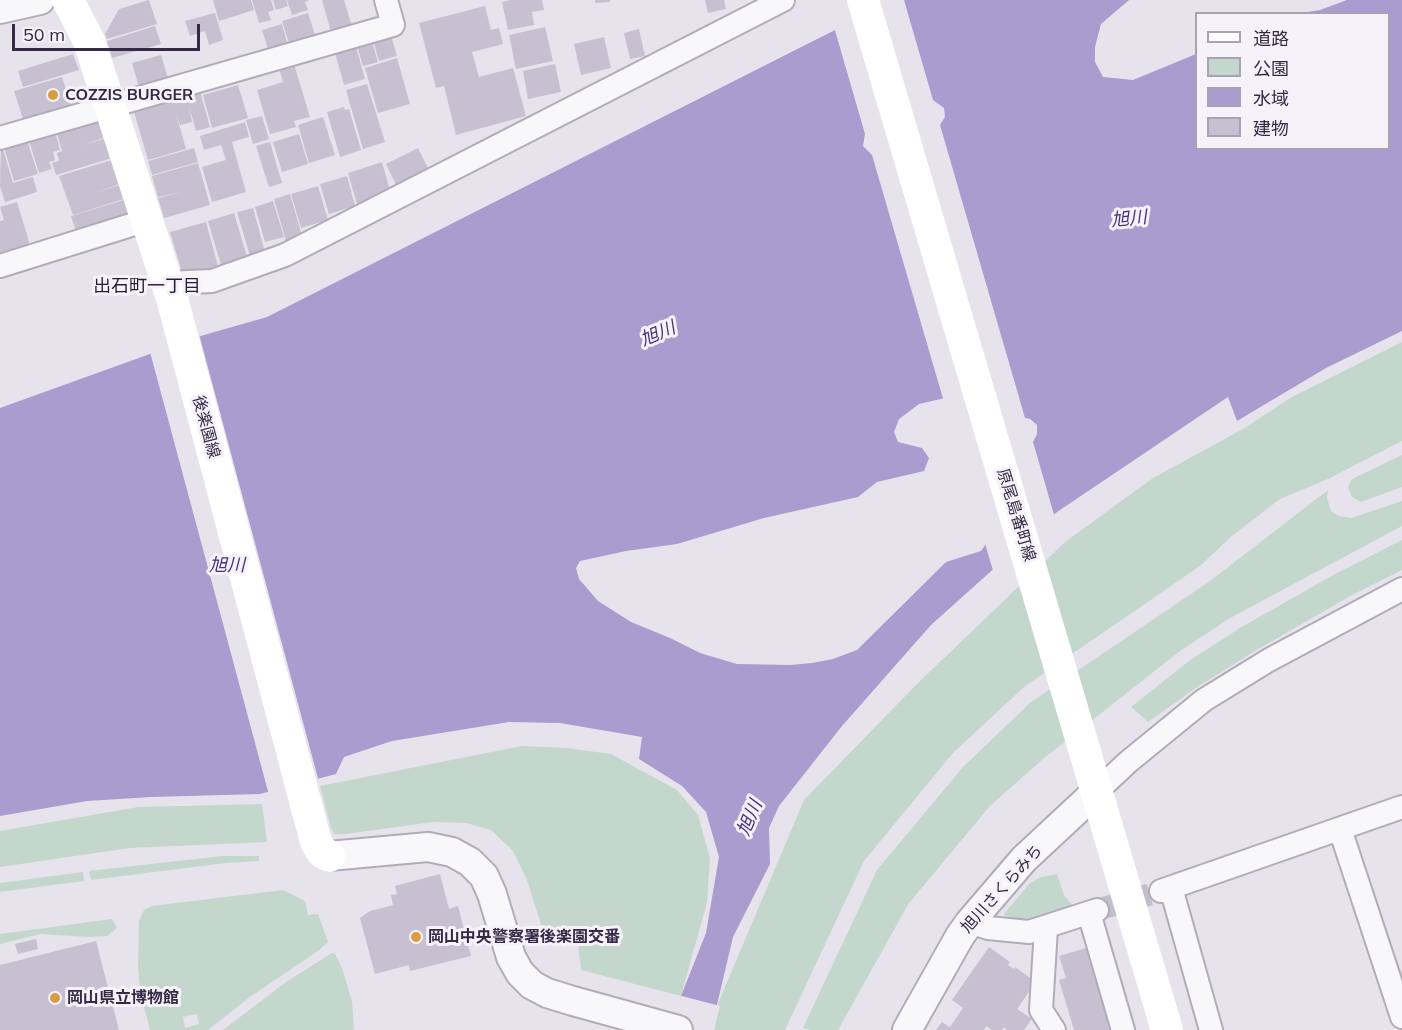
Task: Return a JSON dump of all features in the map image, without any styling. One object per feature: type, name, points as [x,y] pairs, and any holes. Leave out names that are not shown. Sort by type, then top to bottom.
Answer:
[{"type":"main road","name":"後楽園線","points":[[68,0],[89,41],[170,290],[321,845]]},
{"type":"main road","name":"原尾島番町線","points":[[863,0],[1167,1030]]},
{"type":"street","points":[[0,9],[40,0]]},
{"type":"street","points":[[0,138],[393,25],[386,0]]},
{"type":"street","points":[[170,290],[212,281],[285,255],[783,0]]},
{"type":"street","points":[[0,266],[147,220]]},
{"type":"street","points":[[1094,781],[1128,762],[1204,700],[1269,660],[1402,589]]},
{"type":"street","name":"旭川さくらみち","points":[[907,1030],[970,922],[1094,781]]},
{"type":"street","points":[[1211,1030],[1166,889],[1402,807]]},
{"type":"street","points":[[1340,829],[1402,1017]]},
{"type":"street","points":[[321,845],[441,848],[463,857],[477,868],[489,886],[511,957],[520,973],[539,989],[573,1001],[678,1030]]},
{"type":"street","points":[[970,922],[988,927],[1029,932],[1093,911],[1124,1030]]},
{"type":"street","points":[[1046,928],[1041,1010],[1054,1030]]},
{"type":"green space","points":[[1402,342],[1402,441],[1328,479],[1280,499],[1233,535],[1200,566],[1024,687],[953,753],[864,861],[785,1030],[711,1030],[717,1006],[804,800],[917,684],[1065,542],[1153,478],[1243,429],[1290,398]]},
{"type":"green space","points":[[1402,455],[1402,487],[1361,502],[1352,497],[1348,488],[1352,479]]},
{"type":"green space","points":[[1328,490],[1327,498],[1331,511],[1339,516],[1351,518],[1402,501],[1402,526],[1232,617],[1180,651],[1043,759],[990,806],[909,903],[838,1030],[803,1028],[877,870],[963,767],[1031,702],[1210,581]]},
{"type":"green space","points":[[1402,540],[1402,570],[1354,594],[1255,651],[1148,722],[1131,707],[1189,661],[1240,628],[1335,574]]},
{"type":"green space","points":[[522,746],[567,748],[611,754],[677,790],[698,815],[710,858],[707,902],[681,996],[581,970],[578,942],[544,934],[527,880],[513,851],[491,830],[466,823],[433,822],[346,834],[334,834],[331,828],[320,786]]},
{"type":"green space","points":[[262,804],[267,842],[130,848],[0,867],[0,831],[138,807]]},
{"type":"green space","points":[[222,856],[259,856],[259,861],[91,880],[89,871]]},
{"type":"green space","points":[[83,872],[84,881],[0,892],[0,883]]},
{"type":"green space","points":[[1057,874],[1064,895],[1073,906],[1070,912],[1028,922],[1003,915],[1030,883],[1041,877]]},
{"type":"green space","points":[[283,890],[305,901],[308,915],[318,914],[328,942],[208,1030],[150,1030],[140,991],[138,968],[139,921],[144,910],[152,906]],"holes":[[[197,1014],[199,1024],[185,1028],[183,1017]]]},
{"type":"green space","points":[[112,919],[117,928],[107,936],[40,934],[0,944],[0,934]]},
{"type":"green space","points":[[332,953],[335,954],[342,968],[352,1001],[354,1030],[223,1030],[286,982]]},
{"type":"water","name":"旭川","points":[[903,0],[1129,0],[1101,24],[1095,47],[1095,62],[1103,77],[1133,80],[1195,54],[1195,150],[1390,150],[1390,12],[1308,12],[1347,0],[1402,0],[1402,331],[1326,368],[1237,421],[1228,397],[1057,512],[931,625],[842,726],[779,806],[769,828],[770,864],[733,937],[711,1030],[673,1030],[681,996],[706,933],[719,857],[706,812],[682,786],[639,759],[642,737],[560,723],[509,722],[392,741],[344,757],[336,774],[260,794],[87,801],[0,816],[0,408],[197,337],[267,317],[835,30]],"holes":[[[958,395],[969,397],[998,496],[998,526],[981,551],[946,562],[857,650],[833,659],[812,663],[737,664],[700,653],[631,622],[598,601],[579,579],[576,568],[580,561],[626,551],[677,544],[764,518],[858,497],[877,482],[924,471],[929,458],[922,448],[898,442],[894,432],[899,419],[919,404]]]},
{"type":"pier","points":[[895,0],[904,0],[933,100],[944,108],[945,117],[940,125],[1025,418],[1037,425],[1037,434],[1033,442],[1055,518],[994,574],[984,540],[995,525],[995,496],[966,399],[959,398],[944,402],[872,155],[863,146],[865,134],[834,27]]},
{"type":"pier","points":[[199,334],[319,782],[269,795],[150,352]]},
{"type":"pier","points":[[678,995],[720,1006],[714,1030],[670,1030]]},
{"type":"building","points":[[149,0],[157,24],[107,39],[105,34],[119,9]]},
{"type":"building","points":[[213,0],[251,0],[254,10],[219,21]]},
{"type":"building","points":[[252,0],[271,0],[274,10],[268,12],[271,20],[259,23]]},
{"type":"building","points":[[273,0],[286,0],[288,6],[276,10]]},
{"type":"building","points":[[287,0],[309,0],[305,2],[308,10],[292,15]]},
{"type":"building","points":[[322,0],[344,0],[352,26],[331,32]]},
{"type":"building","points":[[542,0],[544,10],[532,12],[534,25],[508,30],[502,2]]},
{"type":"building","points":[[595,0],[610,0],[610,2],[595,3]]},
{"type":"building","points":[[705,0],[724,0],[726,9],[708,13]]},
{"type":"building","points":[[485,6],[491,30],[499,28],[503,44],[472,52],[479,77],[513,68],[526,116],[456,135],[444,86],[436,88],[419,23]]},
{"type":"building","points":[[215,13],[223,40],[209,45],[205,31],[190,36],[185,21]]},
{"type":"building","points":[[308,13],[316,38],[290,46],[282,21]]},
{"type":"building","points":[[282,24],[288,46],[269,52],[262,30]]},
{"type":"building","points":[[155,26],[161,44],[112,58],[107,41]]},
{"type":"building","points":[[545,27],[553,61],[516,69],[509,35]]},
{"type":"building","points":[[639,29],[645,56],[630,59],[624,33]]},
{"type":"building","points":[[390,32],[397,56],[379,61],[372,37]]},
{"type":"building","points":[[604,37],[611,68],[581,75],[574,44]]},
{"type":"building","points":[[371,38],[378,62],[363,66],[356,42]]},
{"type":"building","points":[[355,43],[365,79],[344,85],[334,49]]},
{"type":"building","points":[[73,54],[79,70],[23,87],[18,71]]},
{"type":"building","points":[[161,55],[168,78],[139,87],[132,63]]},
{"type":"building","points":[[397,58],[410,104],[378,113],[365,68]]},
{"type":"building","points":[[293,61],[310,117],[294,121],[296,127],[270,134],[257,90],[283,82],[278,65]]},
{"type":"building","points":[[555,64],[561,92],[528,99],[523,71]]},
{"type":"building","points":[[62,77],[72,108],[24,122],[14,91]]},
{"type":"building","points":[[367,84],[385,142],[363,149],[346,90]]},
{"type":"building","points":[[238,85],[248,118],[212,128],[203,95]]},
{"type":"building","points":[[199,88],[210,127],[196,131],[189,106],[192,122],[180,125],[175,110],[186,149],[148,160],[132,105]]},
{"type":"building","points":[[344,107],[345,110],[349,109],[361,150],[340,157],[327,112]]},
{"type":"building","points":[[99,114],[106,137],[84,145],[106,138],[112,158],[56,175],[52,163],[59,161],[57,153],[62,151],[55,127]]},
{"type":"building","points":[[262,116],[269,139],[253,144],[246,120]]},
{"type":"building","points":[[323,117],[335,155],[309,163],[298,125]]},
{"type":"building","points":[[245,122],[249,137],[232,142],[246,192],[212,202],[202,167],[226,160],[221,145],[204,150],[200,136]]},
{"type":"building","points":[[54,128],[60,150],[53,152],[55,160],[49,162],[52,169],[39,173],[28,137]]},
{"type":"building","points":[[299,134],[308,164],[282,172],[273,142]]},
{"type":"building","points":[[26,137],[38,174],[14,181],[3,144]]},
{"type":"building","points":[[1,142],[13,183],[33,177],[37,192],[5,202],[0,186]]},
{"type":"building","points":[[270,142],[282,183],[269,187],[256,146]]},
{"type":"building","points":[[194,148],[198,162],[152,175],[148,161]]},
{"type":"building","points":[[418,148],[429,170],[397,187],[386,164]]},
{"type":"building","points":[[112,160],[120,184],[94,193],[120,185],[124,199],[73,215],[59,176]]},
{"type":"building","points":[[382,162],[391,194],[357,204],[348,173]]},
{"type":"building","points":[[198,163],[210,205],[164,218],[158,198],[182,192],[158,197],[152,176]]},
{"type":"building","points":[[347,176],[355,206],[329,214],[320,184]]},
{"type":"building","points":[[318,186],[328,220],[301,228],[291,194]]},
{"type":"building","points":[[290,194],[302,236],[286,241],[274,199]]},
{"type":"building","points":[[124,200],[130,218],[77,234],[71,216]]},
{"type":"building","points":[[273,201],[284,237],[265,242],[255,207]]},
{"type":"building","points":[[17,202],[30,245],[0,254],[0,221],[4,220],[0,207]]},
{"type":"building","points":[[253,208],[265,252],[250,256],[237,212]]},
{"type":"building","points":[[234,213],[247,257],[221,265],[208,221]]},
{"type":"building","points":[[206,222],[218,266],[183,276],[170,232]]},
{"type":"building","name":"岡山中央警察署後楽園交番","points":[[440,874],[449,909],[458,906],[471,956],[410,971],[409,965],[375,974],[360,918],[370,911],[393,905],[391,895],[397,894],[395,886]]},
{"type":"building","points":[[36,939],[38,949],[18,954],[15,944]]},
{"type":"building","name":"岡山県立博物館","points":[[96,941],[119,1030],[0,1030],[0,965]]},
{"type":"building","points":[[989,947],[1010,962],[1008,965],[1014,969],[1015,967],[1036,982],[1017,1009],[1032,1019],[1024,1030],[1007,1030],[1004,1027],[1002,1030],[992,1030],[986,1026],[984,1030],[936,1030],[942,1022],[950,1027],[963,1008],[952,1000]]},
{"type":"building","points":[[1090,947],[1116,1030],[1074,1030],[1059,980],[1066,978],[1059,956]]},
{"type":"tunnel","points":[[1097,910],[1161,891]]},
{"type":"place","name":"COZZIS BURGER","points":[[53,95]]},
{"type":"place","name":"岡山中央警察署後楽園交番","points":[[416,937]]},
{"type":"place","name":"岡山県立博物館","points":[[55,998]]},
{"type":"district","name":"出石町一丁目","points":[[147,287]]}]
